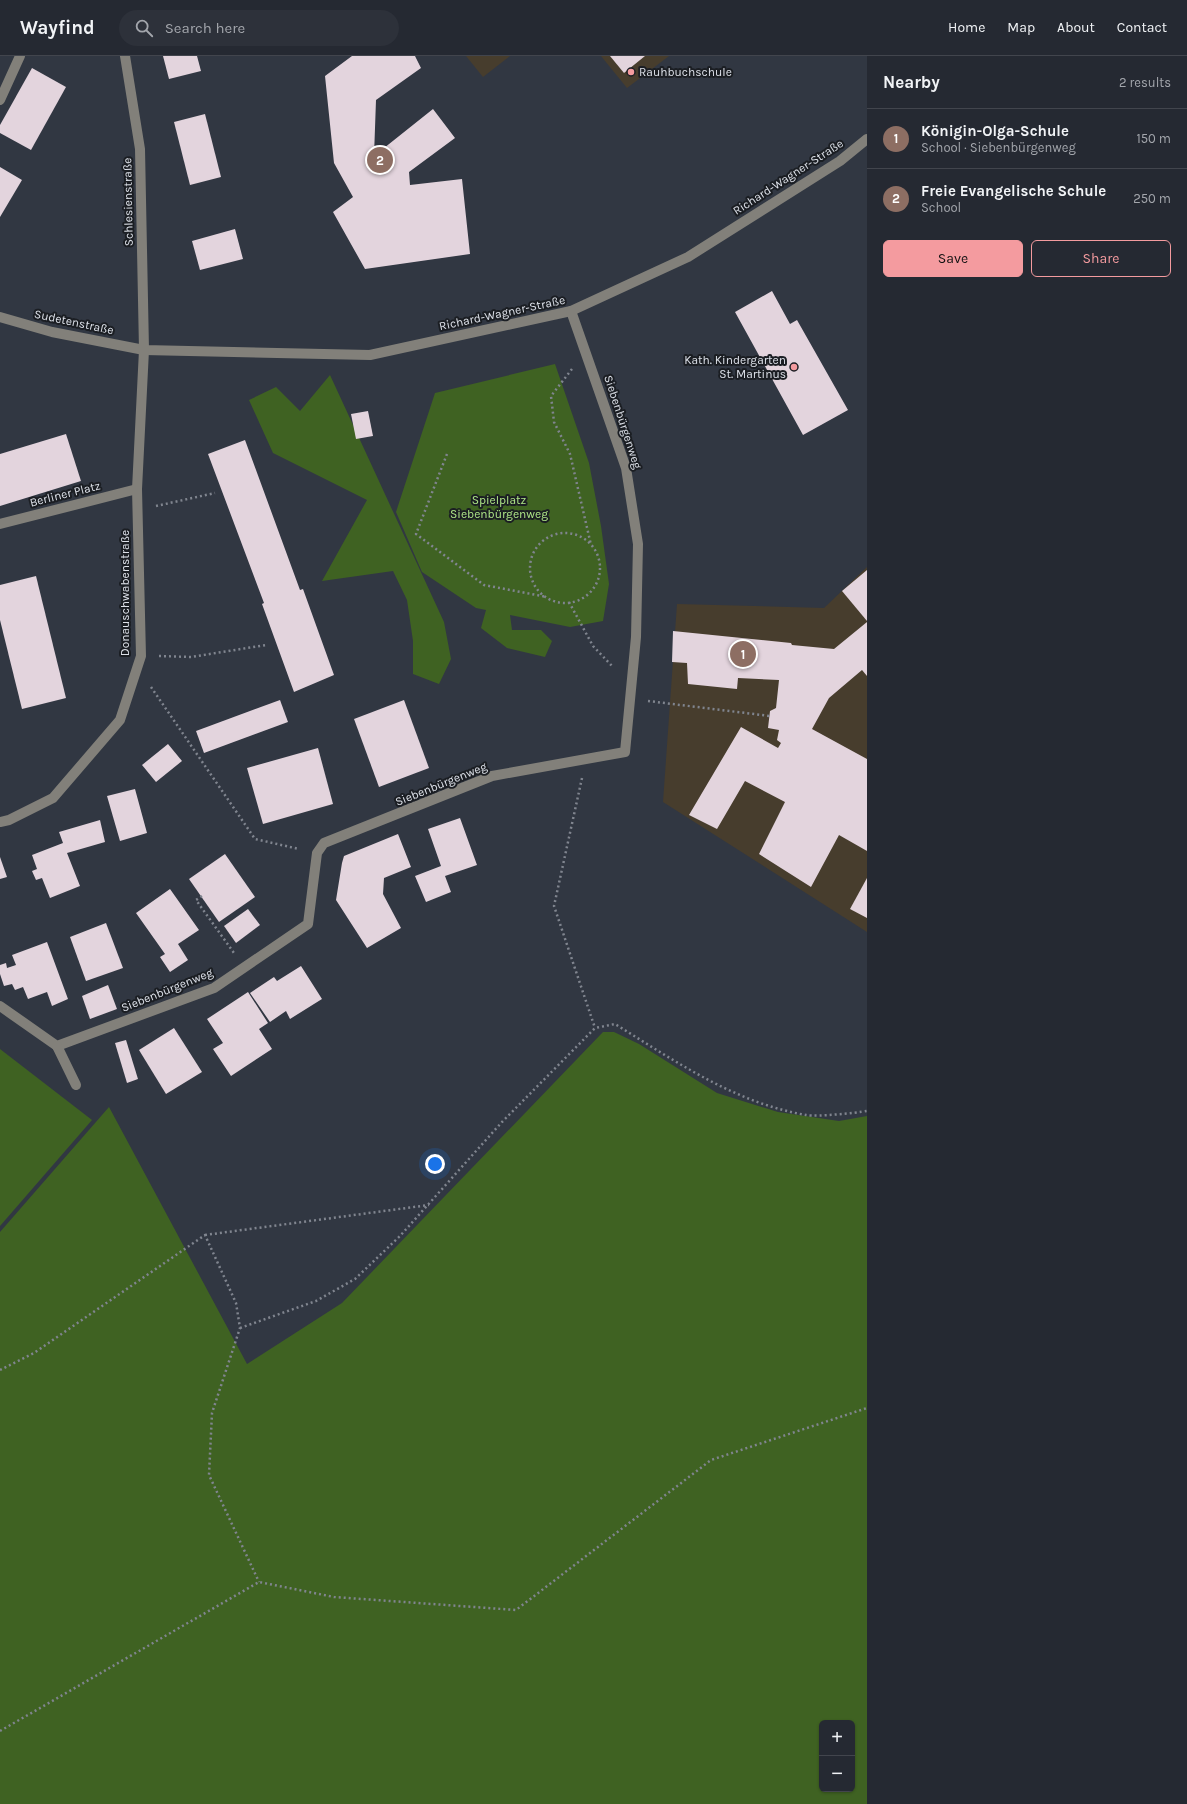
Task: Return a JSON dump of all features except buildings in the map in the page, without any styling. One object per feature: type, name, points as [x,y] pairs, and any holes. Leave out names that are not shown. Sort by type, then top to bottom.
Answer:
[{"type":"street","points":[[0,100],[20,56]]},
{"type":"street","name":"Schlesienstraße","points":[[125,56],[140,149],[144,350]]},
{"type":"street","name":"Richard-Wagner-Straße","points":[[144,350],[370,355],[571,311],[688,257],[840,161],[867,139]]},
{"type":"street","name":"Siebenbürgenweg","points":[[57,1046],[214,988],[308,924],[317,853],[324,843],[492,776],[625,752],[636,637],[638,544],[626,468],[571,311]]},
{"type":"street","name":"Sudetenstraße","points":[[0,317],[52,332],[144,350]]},
{"type":"street","name":"Donauschwabenstraße","points":[[0,822],[9,820],[53,798],[120,720],[141,656],[137,489],[144,350]]},
{"type":"street","name":"Berliner Platz","points":[[0,524],[137,489]]},
{"type":"street","points":[[0,1006],[57,1046],[76,1085]]},
{"type":"path","points":[[586,355],[565,376],[551,396],[554,422],[570,454],[591,545],[599,564],[599,576],[594,587],[586,596],[575,601],[563,603],[552,600],[541,594],[534,584],[530,573],[530,561],[535,550],[543,541],[562,533],[578,536],[591,545]]},
{"type":"path","points":[[447,454],[416,534],[484,585],[547,597]]},
{"type":"path","points":[[138,510],[215,493]]},
{"type":"path","points":[[569,602],[593,646],[631,684]]},
{"type":"path","points":[[141,656],[191,657],[266,644]]},
{"type":"path","points":[[137,668],[255,839],[317,853]]},
{"type":"path","points":[[630,699],[770,716]]},
{"type":"path","points":[[583,776],[554,906],[595,1028]]},
{"type":"path","points":[[202,896],[196,900],[245,967]]},
{"type":"path","points":[[240,1328],[316,1301],[355,1279],[400,1236],[508,1116],[595,1028],[615,1024],[701,1077],[747,1100],[808,1116],[867,1111]]},
{"type":"path","points":[[0,1370],[34,1353],[205,1235],[430,1204]]},
{"type":"path","points":[[205,1235],[236,1303],[240,1328],[212,1413],[209,1475],[259,1582]]},
{"type":"path","points":[[0,1732],[259,1582],[334,1598],[516,1610],[711,1460],[867,1408]]},
{"type":"shaded area","points":[[466,56],[510,56],[483,77]]},
{"type":"shaded area","name":"Rauhbuchschule","points":[[601,56],[669,56],[627,88]]},
{"type":"shaded area","points":[[867,567],[867,932],[663,802],[677,604],[824,608]]},
{"type":"green space","name":"Spielplatz Siebenbürgenweg","points":[[555,364],[589,463],[601,526],[609,584],[603,621],[570,627],[510,615],[512,630],[541,630],[552,641],[545,657],[507,648],[481,628],[486,610],[476,608],[422,572],[396,512],[435,393]]},
{"type":"green space","points":[[330,375],[444,622],[451,659],[439,684],[413,674],[413,641],[407,600],[393,571],[322,581],[367,500],[273,453],[249,400],[276,387],[300,411]]},
{"type":"green space","points":[[603,1032],[614,1032],[639,1044],[717,1093],[778,1112],[839,1121],[867,1116],[867,1804],[0,1804],[0,1232],[109,1107],[247,1364],[342,1303]]},
{"type":"green space","points":[[0,1049],[92,1120],[0,1226]]},
{"type":"place","name":"Rauhbuchschule","points":[[631,72]]},
{"type":"place","name":"Freie Evangelische Schule","points":[[380,160]]},
{"type":"place","name":"Kath. Kindergarten St. Martinus","points":[[794,367]]},
{"type":"place","name":"Königin-Olga-Schule","points":[[743,654]]}]
